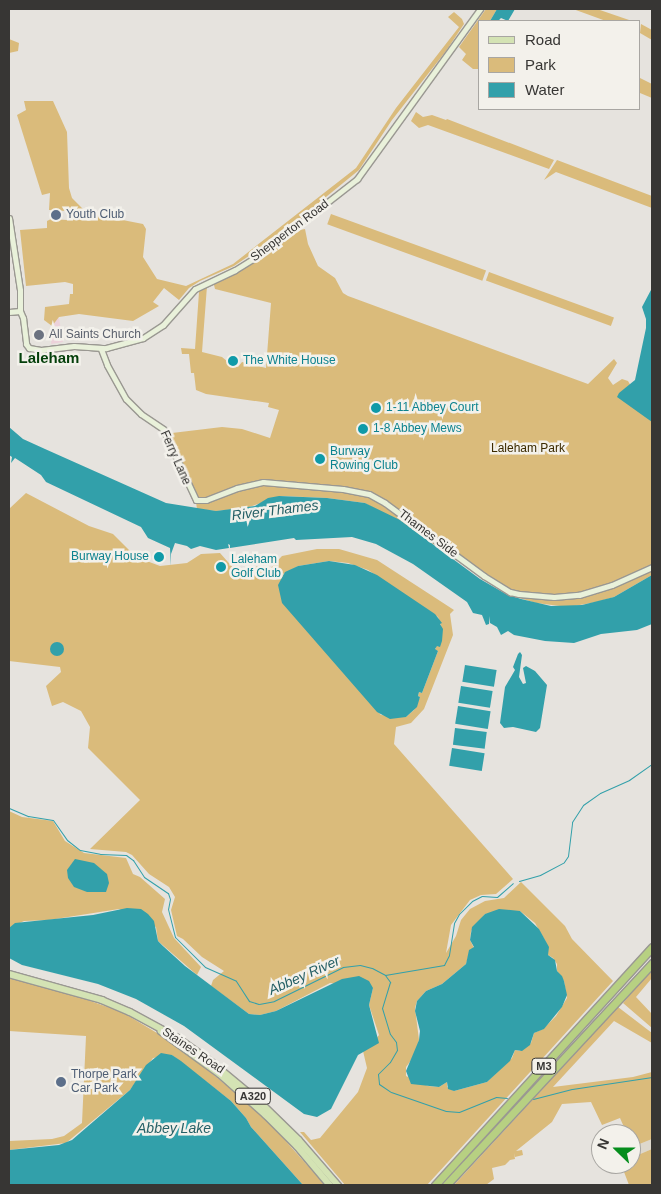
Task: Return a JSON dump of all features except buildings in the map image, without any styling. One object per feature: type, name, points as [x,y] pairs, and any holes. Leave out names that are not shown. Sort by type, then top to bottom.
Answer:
[{"type":"highway","name":"M3","points":[[435,1185],[652,947]]},
{"type":"highway","name":"M3","points":[[446,1185],[652,963]]},
{"type":"main road","name":"Shepperton Road","points":[[20,311],[23,318],[26,344],[34,350],[74,346],[101,348],[138,340],[158,329],[195,289],[256,258],[357,179],[480,9]]},
{"type":"main road","points":[[9,218],[20,290],[20,311],[9,312]]},
{"type":"main road","name":"Ferry Lane","points":[[101,348],[106,365],[126,399],[141,414],[163,429],[196,500]]},
{"type":"main road","name":"Thames Side","points":[[196,500],[206,500],[237,488],[263,482],[350,490],[368,494],[385,503],[485,577],[510,592],[519,594],[554,597],[579,595],[612,585],[652,567]]},
{"type":"main road","name":"Staines Road","points":[[9,974],[102,1000],[194,1048],[260,1102],[299,1140],[338,1185]]},
{"type":"main road","name":"Staines Road","points":[[153,1025],[199,1058],[252,1102],[296,1146],[330,1185]]},
{"type":"shaded area","points":[[59,318],[63,342],[51,344],[53,323],[55,319]]},
{"type":"shaded area","points":[[652,1139],[652,1149],[641,1154],[641,1143]]},
{"type":"green space","points":[[486,9],[497,9],[491,20],[478,20]]},
{"type":"green space","points":[[573,9],[597,9],[629,20],[603,20]]},
{"type":"green space","points":[[454,12],[462,19],[464,24],[446,51],[392,120],[359,170],[277,237],[234,266],[189,288],[179,300],[164,288],[153,302],[159,306],[133,321],[79,314],[59,317],[52,326],[44,320],[45,307],[69,304],[70,294],[73,294],[73,284],[65,282],[26,286],[20,230],[47,228],[47,221],[51,219],[67,220],[67,211],[49,210],[50,193],[42,195],[17,115],[26,110],[24,101],[53,101],[67,132],[69,188],[72,198],[87,213],[143,224],[146,229],[143,257],[157,279],[186,286],[233,264],[356,168],[396,108],[459,27],[448,17]]},
{"type":"green space","points":[[478,20],[478,69],[473,69],[462,60],[466,54],[459,47]]},
{"type":"green space","points":[[641,24],[652,30],[652,40],[641,34]]},
{"type":"green space","points":[[9,39],[19,43],[18,51],[9,53]]},
{"type":"green space","points":[[641,78],[652,84],[652,98],[641,93]]},
{"type":"green space","points":[[416,112],[423,117],[432,115],[447,119],[554,160],[549,169],[428,125],[419,128],[411,121]]},
{"type":"green space","points":[[557,160],[652,196],[652,208],[556,172],[544,180]]},
{"type":"green space","points":[[331,214],[486,270],[482,281],[327,224]]},
{"type":"green space","name":"Laleham Park","points":[[305,229],[308,244],[318,266],[335,278],[343,293],[348,296],[588,384],[614,359],[617,363],[608,378],[613,385],[622,379],[628,381],[652,422],[652,575],[614,597],[597,602],[568,607],[536,603],[506,594],[423,537],[365,503],[327,498],[282,496],[246,508],[216,511],[197,509],[195,495],[171,439],[172,433],[222,427],[242,429],[270,438],[279,410],[268,407],[269,403],[206,394],[196,390],[194,373],[191,373],[189,354],[182,354],[181,348],[195,349],[199,292],[207,286],[233,274],[300,230]],"holes":[[[214,285],[215,289],[271,303],[266,368],[242,362],[238,367],[233,366],[222,357],[202,352],[207,286]]]},
{"type":"green space","points":[[489,272],[614,317],[611,326],[486,280]]},
{"type":"green space","points":[[26,493],[89,526],[113,534],[136,557],[160,566],[187,563],[201,554],[220,553],[243,579],[252,578],[256,574],[253,571],[257,566],[265,574],[282,556],[317,549],[339,549],[377,560],[454,610],[450,614],[453,635],[424,709],[411,723],[396,727],[394,744],[513,879],[496,894],[481,895],[470,900],[451,925],[446,953],[456,936],[461,920],[470,909],[485,901],[504,898],[521,882],[565,926],[572,939],[613,981],[427,1185],[345,1185],[300,1132],[304,1132],[311,1140],[320,1138],[358,1092],[367,1068],[363,1051],[369,1048],[379,1035],[369,1005],[373,988],[330,983],[276,1011],[260,1015],[249,1014],[211,986],[213,980],[224,971],[202,957],[183,939],[177,936],[171,910],[175,897],[169,887],[149,874],[132,855],[126,852],[90,849],[140,800],[88,748],[90,727],[81,711],[63,702],[52,706],[46,686],[61,672],[60,667],[9,661],[9,509]],"holes":[[[329,561],[348,563],[368,570],[438,617],[441,626],[435,650],[438,651],[422,693],[419,692],[418,696],[420,697],[414,710],[406,717],[381,715],[371,704],[283,574],[298,566]],[[520,911],[535,923],[546,942],[548,955],[557,964],[557,971],[564,981],[567,998],[556,1016],[543,1029],[534,1033],[531,1043],[520,1051],[515,1050],[512,1058],[487,1082],[454,1091],[447,1087],[447,1082],[439,1087],[428,1086],[406,1076],[406,1067],[415,1055],[419,1040],[415,1008],[417,1001],[426,991],[442,984],[466,964],[470,950],[474,948],[470,940],[471,931],[485,914]]]},
{"type":"green space","points":[[9,811],[22,817],[53,821],[65,841],[84,853],[126,858],[133,874],[140,877],[165,899],[162,912],[174,938],[201,967],[197,975],[158,941],[156,927],[119,909],[49,920],[24,921],[9,928]]},
{"type":"green space","points":[[652,969],[652,978],[636,997],[652,1014],[652,1028],[623,1003]]},
{"type":"green space","points":[[9,977],[79,997],[122,1012],[157,1033],[208,1070],[266,1119],[325,1185],[303,1185],[251,1127],[246,1118],[231,1101],[172,1055],[153,1058],[130,1090],[66,1143],[9,1150],[9,1141],[52,1139],[64,1136],[82,1123],[86,1036],[9,1031]]},
{"type":"green space","points":[[618,1007],[652,1033],[652,1043],[614,1021],[553,1087],[633,1077],[652,1072],[652,1139],[641,1143],[641,1124],[623,1124],[620,1118],[602,1124],[591,1102],[562,1104],[552,1122],[516,1151],[522,1150],[523,1155],[515,1157],[514,1153],[515,1159],[510,1160],[505,1165],[492,1168],[494,1179],[486,1185],[454,1185]]},
{"type":"green space","points":[[652,1149],[652,1185],[629,1185],[625,1174],[641,1174],[641,1154]]},
{"type":"water","points":[[497,9],[515,9],[509,20],[501,18],[499,20],[491,20]]},
{"type":"water","points":[[652,288],[652,422],[617,397],[619,393],[635,380],[646,328],[646,319],[642,307]]},
{"type":"water","name":"River Thames","points":[[9,427],[23,439],[166,503],[216,511],[255,506],[268,498],[279,496],[327,498],[365,503],[400,520],[480,579],[506,594],[551,606],[582,605],[614,597],[652,575],[652,624],[637,630],[601,634],[574,643],[545,641],[514,635],[508,631],[501,635],[497,627],[490,623],[490,616],[489,624],[486,625],[482,615],[473,613],[467,602],[413,564],[376,544],[352,537],[296,540],[294,538],[230,548],[228,544],[229,548],[216,550],[200,546],[191,549],[175,543],[171,554],[171,566],[170,548],[148,538],[141,527],[46,482],[41,475],[15,458],[11,463],[12,457],[9,455]]},
{"type":"water","points":[[329,561],[355,565],[377,575],[435,614],[442,623],[440,624],[443,629],[440,647],[437,646],[435,649],[438,651],[422,693],[419,692],[418,696],[420,697],[417,707],[406,717],[390,719],[377,712],[282,603],[278,585],[285,572],[298,566]]},
{"type":"water","points":[[54,642],[60,642],[64,649],[60,656],[54,656],[50,652],[50,646]]},
{"type":"water","points":[[520,652],[522,655],[519,677],[523,684],[526,683],[523,668],[526,666],[535,671],[547,685],[540,728],[536,732],[513,727],[504,728],[500,723],[505,687],[515,670],[513,667]]},
{"type":"water","points":[[465,665],[497,670],[494,687],[462,682]]},
{"type":"water","points":[[461,686],[493,691],[490,708],[458,703]]},
{"type":"water","points":[[458,706],[491,711],[488,729],[455,724]]},
{"type":"water","points":[[455,728],[487,732],[485,749],[453,745]]},
{"type":"water","points":[[452,748],[485,753],[482,771],[449,766]]},
{"type":"water","points":[[75,859],[94,863],[107,874],[109,883],[106,892],[87,892],[74,887],[68,878],[67,870]]},
{"type":"water","points":[[127,908],[141,909],[148,914],[154,921],[158,941],[163,946],[185,966],[249,1014],[260,1015],[276,1011],[342,979],[359,976],[369,981],[373,988],[369,1005],[379,1043],[358,1055],[331,1109],[317,1117],[304,1114],[184,1026],[136,999],[98,984],[22,965],[9,958],[9,928],[15,923],[93,915]]},
{"type":"water","points":[[499,909],[520,911],[539,929],[549,947],[548,955],[555,960],[557,971],[564,981],[567,995],[562,1007],[544,1029],[534,1033],[530,1045],[522,1051],[515,1050],[510,1061],[487,1082],[454,1091],[448,1089],[447,1082],[439,1087],[411,1084],[406,1071],[419,1040],[420,1031],[415,1011],[417,1001],[426,991],[442,984],[466,964],[469,950],[474,947],[470,940],[472,927],[485,914]]},
{"type":"water","name":"Abbey Lake","points":[[161,1053],[172,1055],[181,1061],[231,1101],[246,1118],[251,1127],[303,1185],[9,1185],[9,1150],[59,1145],[72,1140],[130,1090],[146,1065]]},
{"type":"waterway","points":[[519,881],[540,875],[564,862],[568,856],[572,822],[583,805],[600,793],[629,780],[652,764]]},
{"type":"waterway","name":"Abbey River","points":[[9,808],[28,816],[53,820],[67,840],[80,850],[100,854],[126,855],[133,860],[144,877],[168,893],[170,899],[168,909],[175,937],[205,967],[236,981],[249,1001],[259,1004],[274,1001],[343,967],[360,965],[372,968],[385,975],[390,982],[382,1008],[390,1034],[396,1042],[397,1050],[390,1062],[378,1074],[379,1084],[391,1092],[446,1111],[459,1112],[496,1097],[507,1098]]},
{"type":"waterway","points":[[385,975],[444,965],[449,955],[454,923],[459,914],[472,901],[482,896],[497,897],[513,883]]},
{"type":"waterway","name":"Abbey River","points":[[533,1099],[572,1089],[652,1077]]},
{"type":"place","name":"Youth Club","points":[[56,215]]},
{"type":"place","name":"All Saints Church","points":[[39,335]]},
{"type":"place","name":"The White House","points":[[233,361]]},
{"type":"place","name":"1-11 Abbey Court","points":[[376,408]]},
{"type":"place","name":"1-8 Abbey Mews","points":[[363,429]]},
{"type":"place","name":"Burway Rowing Club","points":[[320,459]]},
{"type":"place","name":"Burway House","points":[[159,557]]},
{"type":"place","name":"Laleham Golf Club","points":[[221,567]]},
{"type":"place","name":"Thorpe Park Car Park","points":[[61,1082]]},
{"type":"district","name":"Laleham","points":[[49,358]]}]
